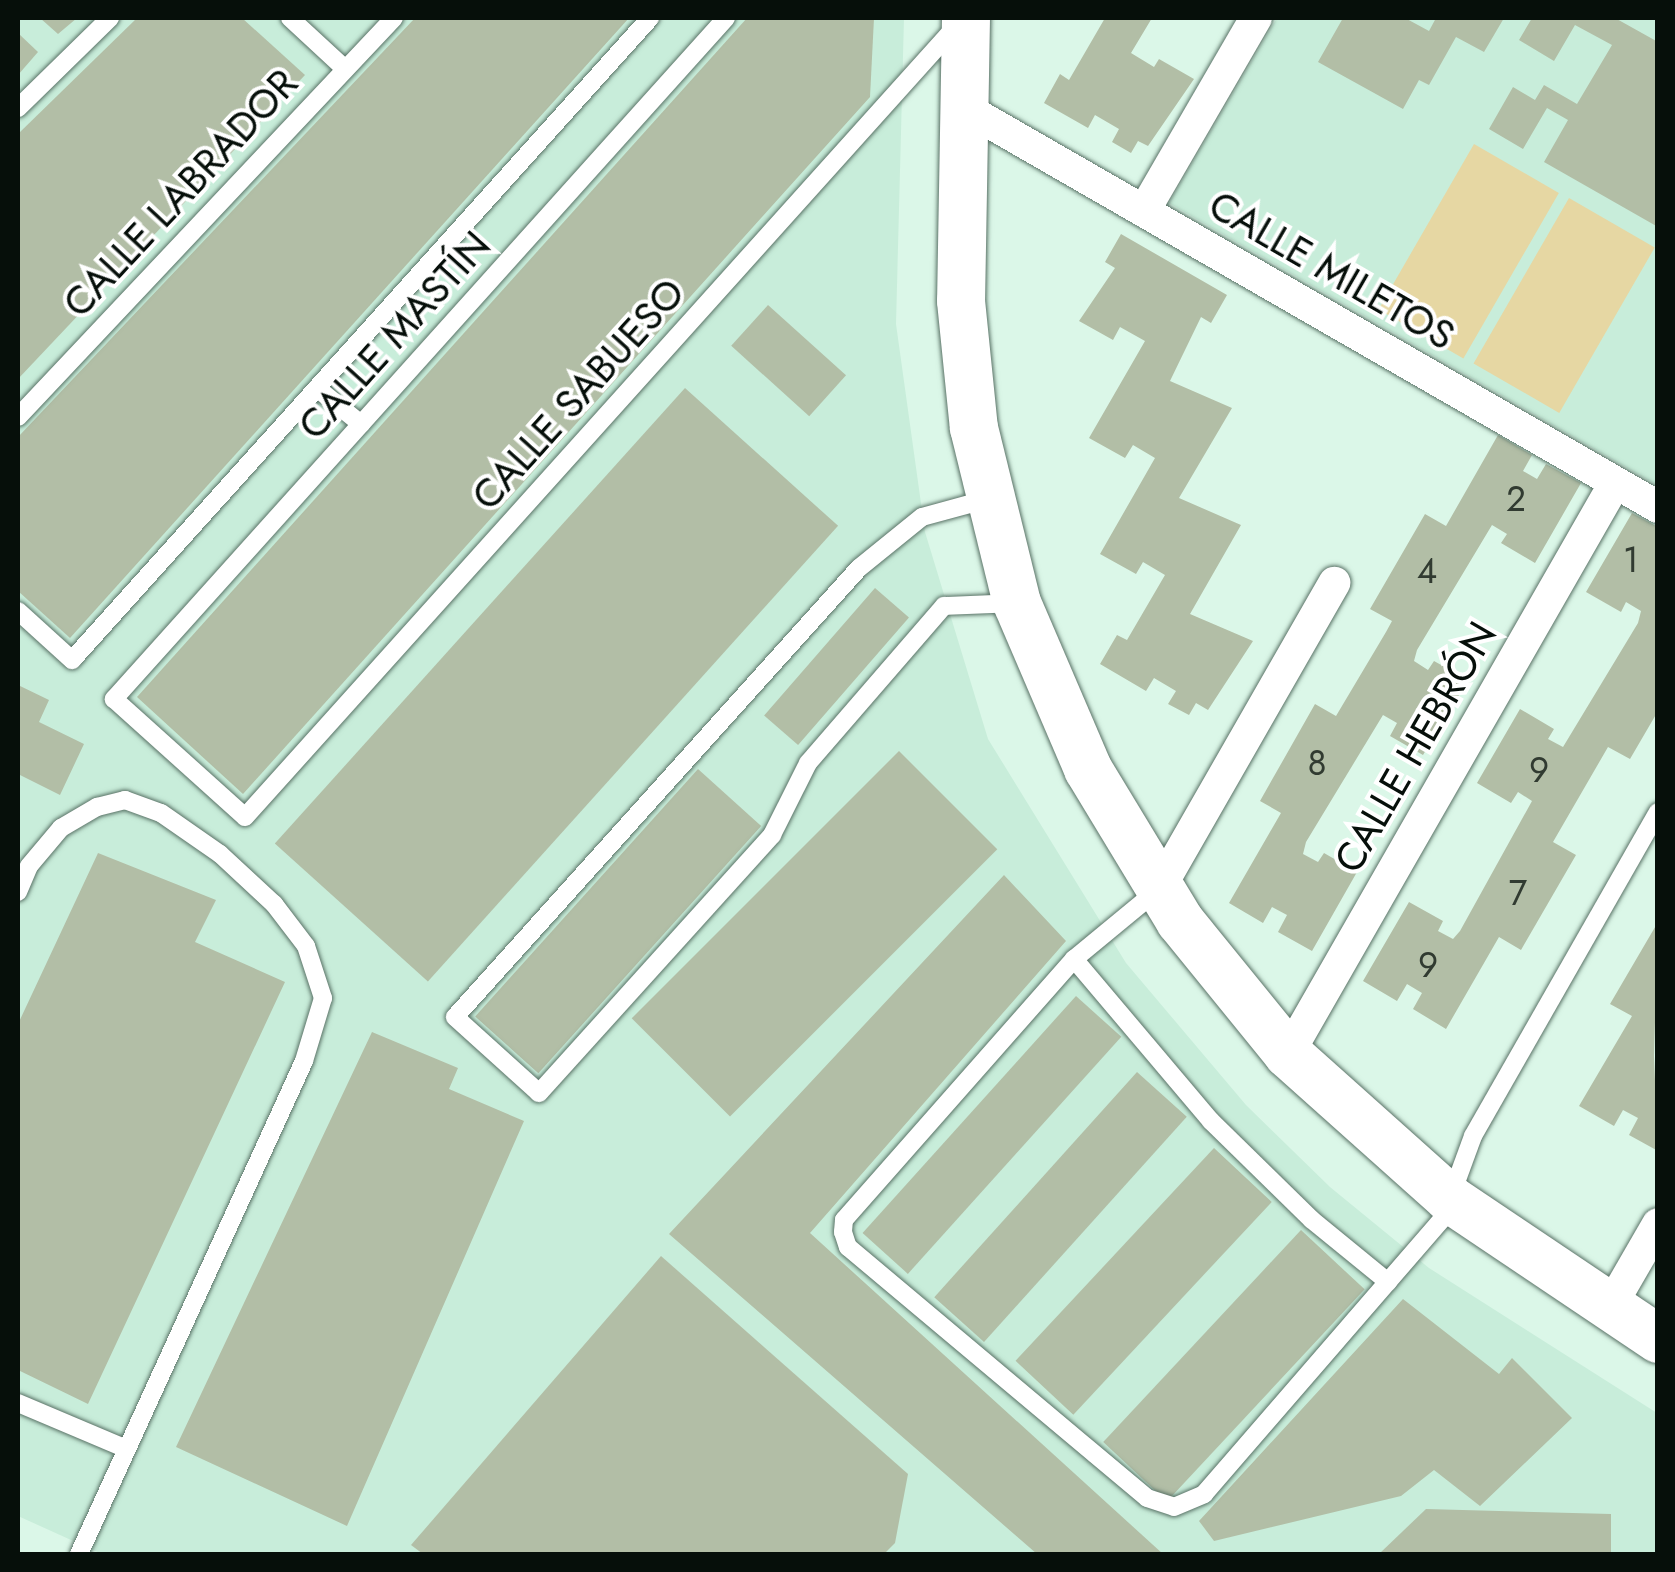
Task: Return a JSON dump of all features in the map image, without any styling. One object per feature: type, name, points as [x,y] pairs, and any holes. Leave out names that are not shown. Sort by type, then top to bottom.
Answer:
[{"type":"street","points":[[965,18],[961,301],[988,498],[1017,603],[1088,770],[1159,889],[1288,1054],[1450,1199],[1658,1339]]},
{"type":"street","points":[[1144,211],[1256,18]]},
{"type":"street","name":"CALLE MILETOS","points":[[963,107],[1658,507]]},
{"type":"street","name":"CALLE HEBRÓN","points":[[1288,1054],[1615,483]]},
{"type":"street","points":[[1159,889],[1334,583]]},
{"type":"street","points":[[1609,1309],[1658,1224]]},
{"type":"lane","points":[[18,108],[110,18]]},
{"type":"lane","points":[[290,18],[345,69]]},
{"type":"lane","name":"CALLE LABRADOR","points":[[18,416],[394,18]]},
{"type":"lane","name":"CALLE MASTÍN","points":[[18,610],[72,660],[650,18]]},
{"type":"lane","name":"CALLE MASTÍN","points":[[114,699],[726,18]]},
{"type":"lane","name":"CALLE SABUESO","points":[[114,699],[245,816],[965,18]]},
{"type":"lane","points":[[317,388],[361,424]]},
{"type":"lane","points":[[988,498],[922,517],[859,568],[454,1017],[539,1093],[772,834],[808,763],[944,606],[1017,603]]},
{"type":"lane","points":[[18,892],[61,828],[97,807],[125,800],[161,813],[220,854],[274,904],[306,946],[322,998],[304,1061],[79,1554]]},
{"type":"lane","points":[[1159,889],[1074,958],[844,1220],[848,1247],[1146,1498],[1174,1507],[1204,1494],[1443,1218],[1472,1136],[1658,812]]},
{"type":"lane","points":[[1074,958],[1211,1121],[1312,1220],[1388,1282]]},
{"type":"lane","points":[[18,1402],[127,1449]]},
{"type":"shaded area","points":[[18,18],[904,18],[896,324],[925,532],[988,739],[1126,963],[1246,1105],[1330,1187],[1429,1268],[1657,1413],[1657,1554],[102,1554],[18,1516]]},
{"type":"shaded area","points":[[1277,18],[1657,18],[1657,485],[1169,203]]},
{"type":"shaded area","points":[[1474,144],[1559,193],[1463,358],[1378,309]]},
{"type":"shaded area","points":[[1569,198],[1655,248],[1559,413],[1474,363]]},
{"type":"building","points":[[40,18],[77,18],[58,34]]},
{"type":"building","points":[[137,18],[242,18],[305,75],[18,379],[18,134]]},
{"type":"building","points":[[415,18],[629,18],[70,638],[18,591],[18,437]]},
{"type":"building","points":[[747,18],[874,18],[870,97],[243,794],[137,697]]},
{"type":"building","points":[[1105,18],[1152,18],[1131,53],[1154,67],[1159,59],[1194,79],[1148,146],[1138,141],[1131,153],[1112,142],[1119,129],[1095,115],[1088,128],[1044,103],[1060,74],[1069,80]]},
{"type":"building","points":[[1343,18],[1405,18],[1429,31],[1436,18],[1504,18],[1484,52],[1456,37],[1429,85],[1419,80],[1403,109],[1318,62]]},
{"type":"building","points":[[1532,18],[1615,18],[1658,42],[1658,227],[1544,162],[1568,120],[1547,108],[1523,149],[1489,129],[1513,87],[1535,100],[1544,85],[1577,104],[1612,45],[1575,25],[1554,61],[1519,40]]},
{"type":"building","points":[[18,33],[38,52],[18,75]]},
{"type":"building","points":[[1121,234],[1227,295],[1211,323],[1201,317],[1170,381],[1232,408],[1179,498],[1241,525],[1190,614],[1253,641],[1208,710],[1196,703],[1189,715],[1168,704],[1176,691],[1154,678],[1146,691],[1100,664],[1117,635],[1127,640],[1165,575],[1143,562],[1136,574],[1100,554],[1155,458],[1133,445],[1125,458],[1089,438],[1145,341],[1120,327],[1113,340],[1079,321],[1115,268],[1105,262]]},
{"type":"building","points":[[768,305],[846,375],[809,416],[731,346]]},
{"type":"building","points":[[685,388],[838,526],[428,981],[275,844]]},
{"type":"building","points":[[1498,435],[1532,455],[1523,471],[1537,479],[1546,464],[1581,483],[1535,563],[1501,543],[1507,534],[1492,525],[1414,661],[1428,670],[1434,661],[1468,680],[1423,755],[1390,736],[1397,723],[1383,715],[1306,842],[1303,854],[1318,862],[1324,853],[1357,872],[1312,951],[1278,932],[1287,915],[1272,907],[1263,923],[1229,903],[1281,813],[1260,801],[1315,704],[1336,716],[1386,632],[1392,621],[1370,609],[1425,514],[1446,526]]},
{"type":"building","points":[[1632,513],[1658,527],[1658,711],[1630,759],[1608,747],[1553,842],[1576,855],[1521,950],[1499,937],[1446,1029],[1413,1009],[1422,993],[1407,984],[1397,1001],[1363,981],[1409,902],[1443,921],[1438,931],[1453,939],[1460,931],[1532,801],[1518,792],[1511,803],[1477,783],[1520,709],[1554,729],[1548,739],[1563,747],[1638,623],[1641,611],[1626,602],[1621,612],[1586,592]]},
{"type":"building","points":[[875,588],[909,618],[798,745],[764,716]]},
{"type":"building","points":[[18,685],[49,700],[39,722],[84,744],[60,795],[18,774]]},
{"type":"building","points":[[899,751],[997,849],[730,1117],[632,1018]]},
{"type":"building","points":[[698,769],[761,826],[538,1073],[475,1016]]},
{"type":"building","points":[[98,853],[216,900],[195,942],[285,982],[88,1404],[18,1370],[18,1024]]},
{"type":"building","points":[[1004,875],[1066,941],[810,1233],[1163,1554],[1037,1554],[669,1234]]},
{"type":"building","points":[[1658,922],[1654,1056],[1658,1151],[1629,1135],[1638,1118],[1623,1110],[1614,1126],[1579,1106],[1632,1016],[1610,1004]]},
{"type":"building","points":[[1076,996],[1121,1037],[908,1274],[863,1233]]},
{"type":"building","points":[[372,1032],[458,1068],[449,1089],[524,1121],[347,1526],[176,1447]]},
{"type":"building","points":[[1137,1072],[1187,1117],[984,1342],[934,1297]]},
{"type":"building","points":[[1214,1148],[1272,1202],[1073,1415],[1016,1361]]},
{"type":"building","points":[[1301,1230],[1365,1289],[1167,1501],[1103,1442]]},
{"type":"building","points":[[661,1256],[908,1474],[895,1543],[884,1554],[423,1554],[411,1545]]},
{"type":"building","points":[[1403,1299],[1499,1374],[1512,1358],[1572,1418],[1480,1506],[1434,1470],[1401,1496],[1214,1541],[1199,1521]]},
{"type":"building","points":[[1426,1509],[1611,1514],[1611,1554],[1379,1554]]}]
